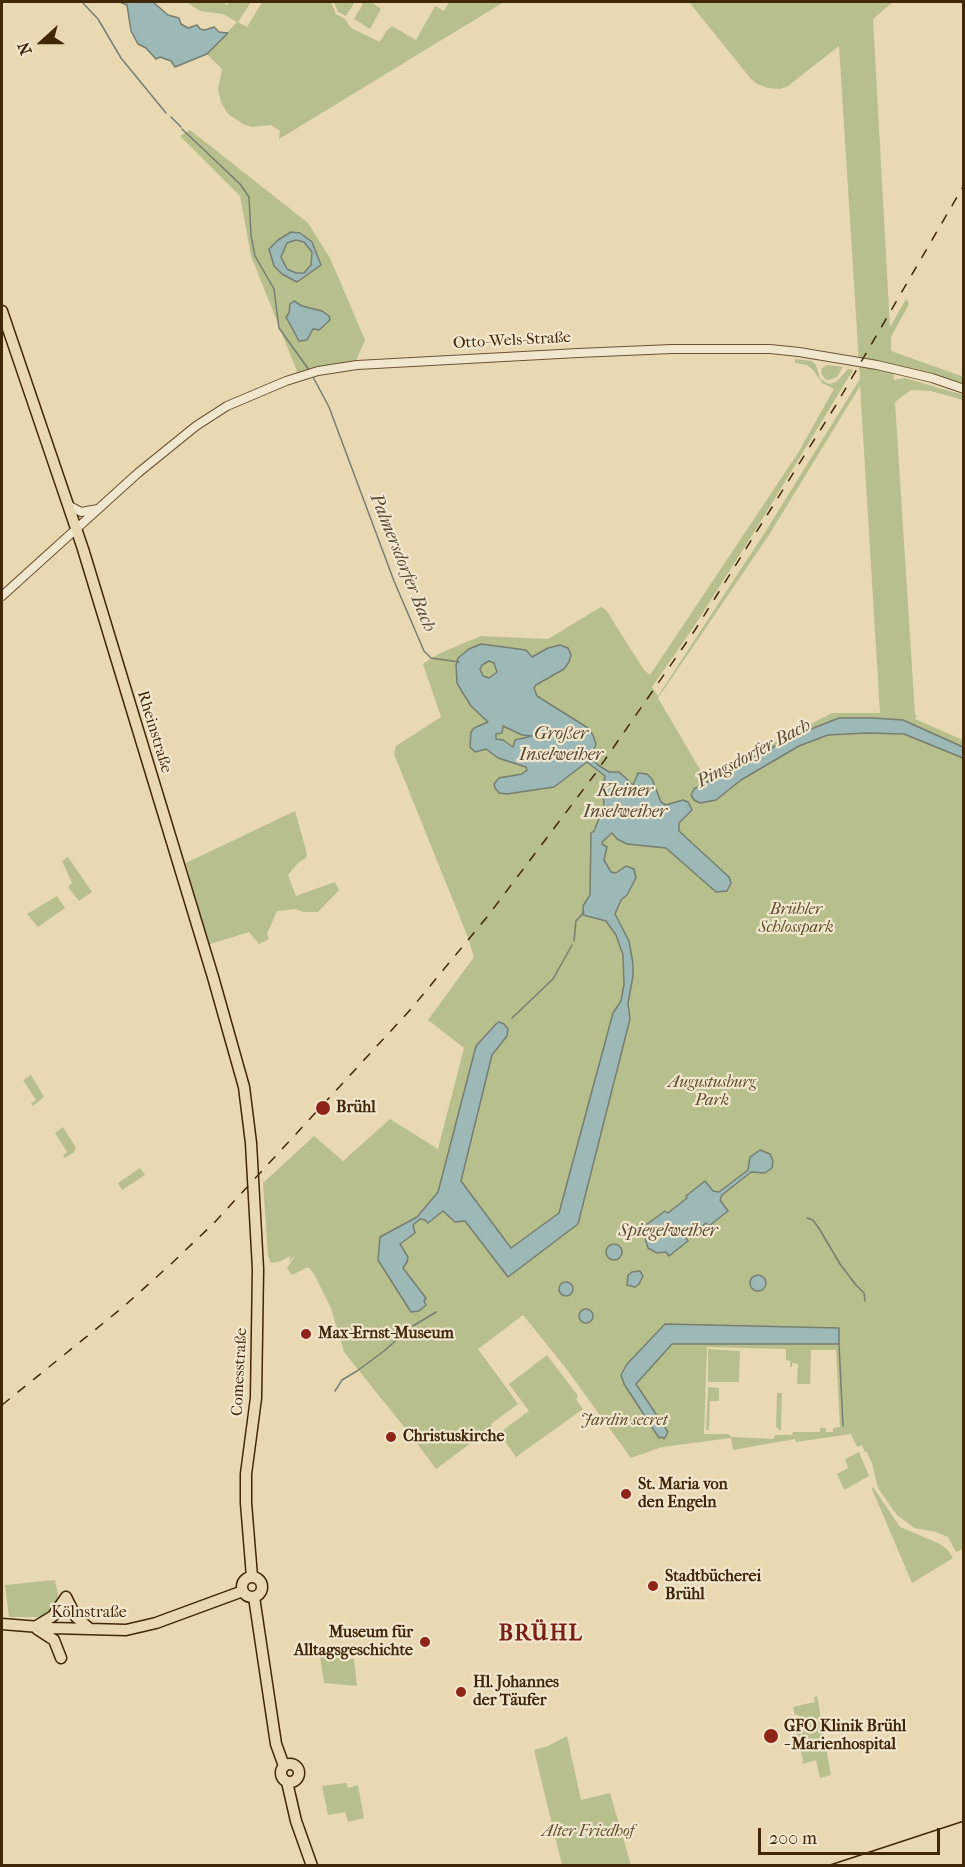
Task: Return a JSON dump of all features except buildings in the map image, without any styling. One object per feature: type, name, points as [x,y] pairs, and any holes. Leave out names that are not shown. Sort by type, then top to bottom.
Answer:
[{"type":"main road","name":"Rheinstraße","points":[[2,310],[76,530],[229,1034],[244,1087],[253,1169]]},
{"type":"main road","name":"Comesstraße","points":[[252,1577],[246,1503],[247,1458],[257,1380],[258,1269],[253,1169]]},
{"type":"main road","points":[[252,1577],[257,1578],[262,1586],[261,1592],[254,1597],[249,1597],[243,1591],[243,1582],[252,1577]]},
{"type":"main road","name":"Kölnstraße","points":[[2,1624],[134,1629],[243,1591]]},
{"type":"main road","points":[[61,1658],[54,1640],[34,1627],[53,1616],[66,1596],[73,1614],[91,1629]]},
{"type":"main road","points":[[254,1597],[276,1744],[284,1766],[281,1775],[287,1782],[296,1821],[312,1866]]},
{"type":"main road","points":[[284,1766],[291,1763],[299,1770],[296,1779],[287,1782]]},
{"type":"street","name":"Otto-Wels-Straße","points":[[2,596],[168,448],[227,406],[318,371],[357,365],[578,353],[672,349],[770,349],[877,365],[932,378],[963,389]]},
{"type":"street","points":[[68,505],[81,512],[101,508]]},
{"type":"green space","points":[[186,2],[222,2],[227,5],[229,2],[251,2],[238,22],[247,27],[262,2],[331,2],[336,14],[345,19],[351,28],[380,42],[392,26],[416,40],[435,6],[444,11],[449,2],[504,2],[279,139],[280,131],[271,125],[252,127],[243,124],[228,114],[221,102],[218,89],[222,69],[207,54],[237,22],[223,14],[200,11]]},
{"type":"green space","points":[[334,2],[355,2],[346,16],[338,12]]},
{"type":"green space","points":[[359,2],[371,2],[381,9],[370,29],[354,19],[363,4]]},
{"type":"green space","name":"Augustusburg Park","points":[[689,2],[893,2],[873,19],[890,327],[906,299],[909,304],[891,337],[891,351],[964,377],[963,386],[892,365],[894,380],[905,378],[963,395],[963,400],[931,391],[911,390],[895,402],[915,714],[918,718],[915,717],[915,719],[963,740],[963,1549],[956,1552],[948,1537],[914,1528],[897,1515],[878,1488],[867,1452],[862,1445],[857,1447],[851,1434],[796,1442],[795,1439],[733,1450],[731,1438],[662,1447],[631,1458],[565,1367],[523,1315],[478,1349],[518,1404],[491,1424],[492,1427],[436,1469],[344,1352],[331,1308],[314,1274],[308,1267],[292,1275],[287,1268],[296,1254],[288,1263],[291,1256],[271,1263],[268,1256],[263,1183],[314,1136],[343,1161],[390,1119],[438,1149],[464,1048],[428,1020],[474,957],[394,754],[396,746],[441,717],[423,664],[438,654],[481,636],[548,639],[601,607],[606,610],[644,670],[650,675],[798,453],[834,389],[822,383],[807,365],[795,363],[795,359],[812,361],[816,365],[820,379],[829,384],[836,382],[848,369],[853,370],[758,526],[693,628],[652,687],[658,696],[767,529],[860,379],[839,46],[788,86],[780,89],[768,88],[751,79]],"holes":[[[860,386],[880,713],[832,713],[705,778],[658,698],[769,535]],[[707,1347],[786,1349],[786,1360],[790,1361],[790,1367],[792,1363],[798,1364],[797,1384],[810,1384],[811,1350],[836,1350],[840,1427],[833,1428],[833,1432],[826,1432],[826,1428],[820,1428],[820,1432],[775,1435],[774,1439],[704,1434]]]},
{"type":"green space","points":[[190,130],[308,223],[330,258],[365,340],[356,361],[298,374],[251,256],[240,196],[180,136]],"holes":[[[291,232],[300,233],[312,242],[321,265],[297,282],[282,274],[278,240]],[[294,301],[302,306],[322,311],[299,341],[286,317]]]},
{"type":"green space","points":[[296,240],[304,242],[312,252],[311,265],[304,273],[296,273],[287,269],[281,257],[287,243]]},
{"type":"green space","points":[[827,365],[843,367],[837,377],[829,380],[825,379],[821,373],[822,368]]},
{"type":"green space","points":[[295,811],[307,854],[306,858],[299,862],[288,875],[296,896],[335,882],[339,890],[318,912],[304,912],[295,909],[277,911],[267,934],[269,939],[259,944],[249,932],[207,945],[186,863]]},
{"type":"green space","points":[[68,857],[92,892],[79,901],[68,887],[72,883],[62,861]]},
{"type":"green space","points":[[57,896],[65,908],[38,927],[27,914]]},
{"type":"green space","points":[[31,1075],[44,1097],[33,1106],[31,1103],[36,1100],[23,1080]]},
{"type":"green space","points":[[63,1127],[76,1148],[65,1158],[63,1155],[67,1152],[55,1133]]},
{"type":"green space","points":[[140,1168],[145,1175],[122,1190],[118,1183]]},
{"type":"green space","points":[[708,1349],[740,1351],[739,1382],[708,1382]]},
{"type":"green space","points":[[547,1355],[578,1396],[576,1399],[583,1409],[516,1457],[499,1433],[529,1411],[509,1384]]},
{"type":"green space","points":[[708,1387],[719,1388],[719,1401],[710,1401],[709,1430],[706,1430]]},
{"type":"green space","points":[[777,1393],[782,1393],[781,1431],[776,1427]]},
{"type":"green space","points":[[859,1452],[869,1476],[844,1490],[837,1474],[848,1468],[845,1459]]},
{"type":"green space","points":[[873,1487],[900,1527],[940,1544],[953,1558],[912,1583]]},
{"type":"green space","points":[[55,1580],[57,1602],[48,1613],[39,1617],[9,1617],[5,1585]]},
{"type":"green space","points":[[320,1656],[354,1659],[357,1686],[324,1683]]},
{"type":"green space","points":[[817,1696],[831,1775],[820,1778],[816,1760],[802,1764],[794,1726],[801,1724],[802,1720],[795,1715],[793,1707],[815,1702],[814,1697]]},
{"type":"green space","name":"Alter Friedhof","points":[[567,1736],[581,1800],[610,1793],[631,1865],[562,1865],[534,1750]]},
{"type":"green space","points":[[346,1783],[348,1788],[358,1785],[364,1818],[348,1822],[345,1812],[328,1815],[322,1786]]},
{"type":"water","points":[[120,2],[153,2],[168,15],[179,18],[181,24],[188,28],[197,25],[200,29],[205,30],[214,27],[219,32],[228,33],[207,54],[175,67],[171,61],[160,57],[156,59],[146,48],[138,44],[131,31],[127,5]]},
{"type":"water","points":[[291,232],[300,233],[312,242],[321,265],[297,282],[282,274],[274,266],[269,249]],"holes":[[[296,240],[304,242],[312,252],[311,265],[304,273],[296,273],[287,269],[281,257],[287,243]]]},
{"type":"water","points":[[294,301],[302,306],[322,311],[329,316],[330,320],[319,330],[313,329],[307,340],[299,341],[286,317],[290,304]]},
{"type":"water","points":[[481,644],[526,650],[532,657],[548,648],[560,645],[568,648],[571,655],[569,662],[564,669],[536,685],[534,688],[537,696],[588,728],[596,744],[591,757],[598,765],[609,772],[619,772],[633,785],[638,773],[647,774],[652,779],[661,802],[666,805],[683,800],[688,802],[692,810],[679,823],[679,831],[729,877],[731,883],[727,891],[716,892],[666,848],[627,844],[617,839],[612,833],[603,841],[602,844],[607,847],[604,860],[611,872],[616,873],[626,866],[634,869],[636,878],[627,895],[621,900],[615,914],[629,941],[633,976],[628,1003],[630,1019],[578,1224],[508,1277],[465,1221],[455,1222],[443,1211],[428,1223],[420,1219],[413,1225],[415,1233],[400,1244],[408,1257],[403,1268],[426,1298],[424,1301],[426,1305],[419,1311],[411,1312],[378,1260],[380,1237],[417,1217],[438,1192],[476,1046],[499,1022],[508,1029],[507,1036],[492,1055],[461,1181],[511,1248],[559,1213],[613,1013],[621,1001],[624,984],[623,955],[616,935],[606,921],[583,915],[583,906],[590,895],[591,833],[594,831],[604,806],[605,776],[587,762],[554,787],[507,794],[499,793],[494,784],[499,778],[522,774],[527,770],[526,767],[498,758],[486,749],[475,752],[470,747],[471,732],[474,728],[488,722],[471,706],[457,683],[458,658],[469,649]],"holes":[[[489,661],[494,663],[497,672],[489,678],[483,676],[480,669]],[[503,726],[522,735],[532,736],[515,740],[513,747],[503,740],[496,739],[496,734],[502,733]]]},
{"type":"water","points":[[839,718],[903,720],[963,747],[963,758],[904,734],[828,735],[799,746],[741,780],[716,800],[700,803],[691,795],[694,789],[775,746]]},
{"type":"water","name":"Spiegelweiher","points":[[760,1150],[770,1154],[773,1161],[772,1168],[765,1173],[751,1172],[722,1195],[720,1200],[728,1211],[709,1226],[706,1223],[686,1238],[688,1241],[669,1256],[666,1252],[657,1253],[648,1248],[645,1238],[649,1230],[646,1225],[665,1211],[668,1213],[705,1181],[713,1191],[719,1192],[748,1170],[750,1157]]},
{"type":"water","points":[[614,1244],[620,1246],[622,1252],[620,1258],[614,1260],[608,1258],[606,1252],[608,1246]]},
{"type":"water","points":[[640,1271],[643,1276],[639,1284],[635,1287],[627,1285],[628,1275]]},
{"type":"water","points":[[758,1275],[764,1277],[766,1283],[764,1289],[758,1291],[752,1289],[750,1283],[752,1277]]},
{"type":"water","points":[[563,1282],[569,1282],[573,1289],[569,1296],[563,1296],[559,1292],[559,1286]]},
{"type":"water","points":[[583,1309],[589,1309],[593,1316],[589,1323],[583,1323],[579,1319],[579,1313]]},
{"type":"water","points":[[665,1324],[839,1328],[839,1344],[672,1344],[636,1384],[668,1432],[664,1439],[659,1438],[624,1384],[621,1375],[627,1364]]},
{"type":"waterway","name":"Palmersdorfer Bach","points":[[82,2],[98,19],[121,58],[166,113]]},
{"type":"waterway","name":"Palmersdorfer Bach","points":[[171,117],[181,127]]},
{"type":"waterway","name":"Palmersdorfer Bach","points":[[182,129],[240,184],[249,197],[251,236],[255,256],[274,289],[279,328],[309,370]]},
{"type":"waterway","name":"Palmersdorfer Bach","points":[[313,377],[329,407],[394,581],[424,651],[431,658],[459,662]]},
{"type":"waterway","name":"Palmersdorfer Bach","points":[[574,941],[576,921],[584,912]]},
{"type":"waterway","name":"Palmersdorfer Bach","points":[[512,1018],[553,979],[572,945]]},
{"type":"waterway","points":[[807,1218],[813,1220],[820,1230],[840,1264],[864,1293],[865,1301]]},
{"type":"waterway","name":"Palmersdorfer Bach","points":[[413,1326],[436,1312]]},
{"type":"waterway","name":"Palmersdorfer Bach","points":[[335,1391],[342,1380],[384,1351],[409,1329]]},
{"type":"waterway","points":[[839,1344],[843,1426]]},
{"type":"tram line","points":[[827,1866],[964,1821]]},
{"type":"railway","points":[[2,1405],[122,1308],[214,1223],[411,1009],[487,917],[595,774],[695,630],[836,405],[964,185]]},
{"type":"place","name":"Brühl","points":[[323,1108]]},
{"type":"place","name":"Max-Ernst-Museum","points":[[306,1334]]},
{"type":"place","name":"Christuskirche","points":[[391,1437]]},
{"type":"place","name":"St. Maria von den Engeln","points":[[626,1494]]},
{"type":"place","name":"Stadtbücherei Brühl","points":[[653,1586]]},
{"type":"place","name":"Museum für Alltagsgeschichte","points":[[425,1642]]},
{"type":"place","name":"Hl. Johannes der Täufer","points":[[461,1692]]},
{"type":"place","name":"GFO Klinik Brühl - Marienhospital","points":[[771,1736]]},
{"type":"district","name":"BRÜHL","points":[[541,1635]]},
{"type":"water label","name":"Großer Inselweiher","points":[[561,745]]},
{"type":"water label","name":"Pingsdorfer Bach","points":[[754,754]]},
{"type":"water label","name":"Kleiner Inselweiher","points":[[625,802]]},
{"type":"park label","name":"Brühler Schlosspark","points":[[796,919]]},
{"type":"park label","name":"Jardin secret","points":[[624,1421]]}]
